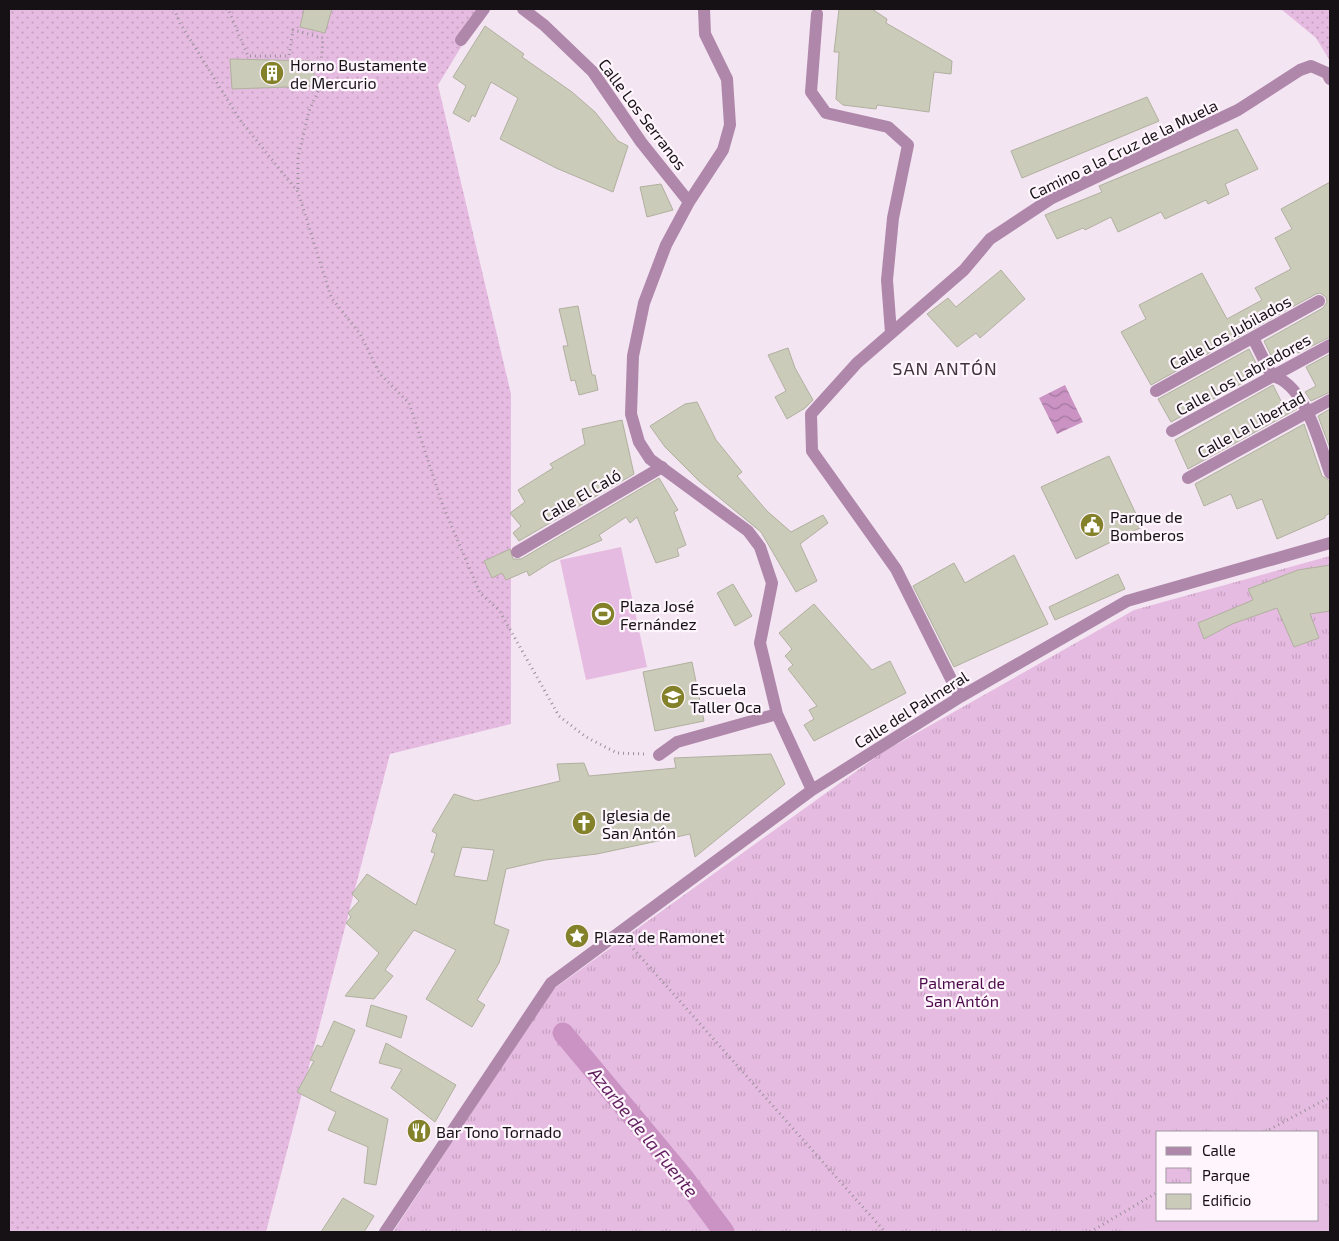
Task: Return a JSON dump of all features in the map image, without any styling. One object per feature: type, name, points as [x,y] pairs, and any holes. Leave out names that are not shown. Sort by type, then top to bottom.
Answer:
[{"type":"street","points":[[461,40],[484,9]]},
{"type":"street","name":"Calle Los Serranos","points":[[523,9],[593,72],[641,142],[689,202]]},
{"type":"street","name":"Calle Los Serranos","points":[[704,9],[705,34],[728,80],[730,125],[724,150],[689,202],[654,274],[644,302],[633,356],[631,414],[639,442],[650,459],[748,531],[760,547],[772,583],[760,642],[777,714],[812,790]]},
{"type":"street","points":[[817,14],[811,92],[826,113],[888,127],[908,145],[893,218],[888,280],[892,333]]},
{"type":"street","name":"Camino a la Cruz de la Muela","points":[[960,697],[896,569],[812,451],[811,414],[857,363],[964,270],[990,238],[1052,198],[1238,110],[1300,70],[1312,66],[1326,73],[1330,79]]},
{"type":"street","name":"Calle Los Jubilados","points":[[1156,391],[1319,301]]},
{"type":"street","points":[[1253,338],[1272,376],[1286,382],[1308,412],[1330,473]]},
{"type":"street","name":"Calle Los Labradores","points":[[1172,431],[1330,345]]},
{"type":"street","name":"Calle La Libertad","points":[[1188,478],[1330,400]]},
{"type":"street","name":"Calle El Caló","points":[[517,552],[662,467]]},
{"type":"street","name":"Calle del Palmeral","points":[[385,1232],[550,983],[812,790],[960,697],[1128,601],[1330,543]]},
{"type":"street","points":[[659,755],[677,742],[777,714]]},
{"type":"path","points":[[174,9],[180,23],[240,120],[298,192]]},
{"type":"path","points":[[226,9],[248,56],[289,56],[294,30],[323,38],[319,89],[309,111],[298,157],[298,192],[330,297],[360,334],[380,374],[409,404],[443,506],[480,593],[499,610],[558,716],[586,737],[617,754],[659,755]]},
{"type":"path","points":[[627,942],[885,1232]]},
{"type":"path","points":[[1267,1131],[1330,1097]]},
{"type":"path","points":[[1090,1232],[1156,1193]]},
{"type":"green space","points":[[9,9],[484,9],[438,85],[511,394],[511,724],[390,754],[266,1232],[9,1232]]},
{"type":"green space","points":[[1281,9],[1330,9],[1330,61],[1316,38]]},
{"type":"green space","name":"Plaza José Fernández","points":[[621,547],[647,667],[586,680],[560,560]]},
{"type":"green space","name":"Palmeral de San Antón","points":[[1330,556],[1330,1232],[393,1232],[552,990],[883,752],[1134,610]]},
{"type":"green space","points":[[1319,1193],[1330,1211],[1330,1232],[1126,1232],[1156,1214],[1156,1221],[1319,1221]]},
{"type":"water","points":[[1065,385],[1083,422],[1057,434],[1039,398]]},
{"type":"building","points":[[304,9],[332,9],[325,33],[300,27]]},
{"type":"building","points":[[839,9],[872,9],[887,19],[886,23],[952,61],[951,74],[934,72],[929,112],[877,105],[876,109],[843,105],[836,99],[839,52],[834,52]]},
{"type":"building","points":[[485,26],[524,54],[522,57],[572,92],[595,112],[618,141],[628,146],[613,192],[556,168],[500,139],[518,98],[491,82],[475,117],[472,115],[469,122],[453,113],[466,86],[453,77]]},
{"type":"building","name":"Horno Bustamente de Mercurio","points":[[230,59],[313,61],[315,86],[232,89]]},
{"type":"building","points":[[1147,97],[1159,121],[1022,178],[1011,151]]},
{"type":"building","points":[[1237,129],[1258,169],[1225,184],[1229,194],[1208,204],[1206,200],[1165,219],[1161,212],[1118,232],[1111,217],[1085,230],[1083,228],[1057,239],[1045,215],[1102,192],[1099,186]]},
{"type":"building","points":[[1330,182],[1330,337],[1298,353],[1297,351],[1274,362],[1264,341],[1323,308],[1327,302],[1326,297],[1320,293],[1316,294],[1151,385],[1121,332],[1146,319],[1139,305],[1202,273],[1227,319],[1262,300],[1255,288],[1291,269],[1275,238],[1292,229],[1281,209]]},
{"type":"building","points":[[661,184],[673,210],[647,217],[640,187]]},
{"type":"building","points":[[1001,270],[1025,299],[980,338],[976,333],[957,347],[927,314],[948,298],[956,307]]},
{"type":"building","points":[[578,306],[592,375],[595,375],[598,390],[579,395],[575,380],[571,381],[563,346],[568,346],[559,309]]},
{"type":"building","points":[[788,348],[795,368],[813,400],[805,408],[787,419],[775,397],[786,391],[768,355]]},
{"type":"building","points":[[1249,349],[1261,373],[1171,422],[1158,399]]},
{"type":"building","points":[[1330,354],[1330,392],[1311,401],[1305,392],[1316,386],[1306,367]]},
{"type":"building","points":[[1273,385],[1283,405],[1291,400],[1297,409],[1188,469],[1175,440]]},
{"type":"building","points":[[697,402],[716,440],[742,472],[737,476],[767,511],[791,532],[823,515],[828,523],[800,544],[817,581],[796,592],[761,532],[699,481],[665,447],[650,426],[685,404]]},
{"type":"building","points":[[1330,409],[1330,448],[1318,416]]},
{"type":"building","points":[[622,420],[634,474],[519,541],[513,533],[521,526],[510,513],[525,502],[518,490],[553,468],[550,464],[585,444],[582,429]]},
{"type":"building","points":[[1304,424],[1322,476],[1330,481],[1330,513],[1325,518],[1277,539],[1262,499],[1237,509],[1231,494],[1204,506],[1195,484]]},
{"type":"building","points":[[1109,456],[1142,527],[1076,559],[1041,487]]},
{"type":"building","points":[[659,478],[678,510],[674,512],[686,545],[677,549],[679,556],[656,563],[637,517],[630,523],[626,517],[599,535],[602,540],[551,562],[529,576],[527,571],[506,580],[502,573],[492,578],[484,561],[510,549],[513,559],[521,559]]},
{"type":"building","points":[[1014,555],[1048,624],[954,667],[913,586],[954,563],[965,583]]},
{"type":"building","points":[[1330,565],[1330,611],[1310,614],[1319,638],[1294,647],[1277,608],[1232,624],[1204,639],[1198,623],[1253,600],[1248,589],[1298,570]]},
{"type":"building","points":[[1118,574],[1125,589],[1055,620],[1049,607]]},
{"type":"building","points":[[733,584],[752,616],[735,626],[717,593]]},
{"type":"building","points":[[814,604],[872,670],[890,661],[906,693],[814,741],[804,725],[814,719],[809,710],[817,706],[788,669],[793,665],[785,656],[792,649],[779,633]]},
{"type":"building","name":"Escuela Taller Oca","points":[[692,662],[704,721],[655,731],[643,672]]},
{"type":"building","points":[[771,754],[785,784],[695,857],[690,834],[597,854],[545,860],[506,869],[494,924],[509,930],[499,963],[477,1000],[485,1005],[472,1027],[426,999],[456,950],[414,930],[385,970],[393,976],[374,999],[345,996],[379,953],[346,923],[351,917],[348,913],[359,901],[352,894],[367,874],[416,905],[435,853],[431,852],[437,834],[432,831],[454,794],[476,801],[560,781],[557,764],[584,763],[589,776],[676,768],[674,758]],"holes":[[[462,847],[494,850],[487,881],[454,876]]]},
{"type":"building","points":[[371,1005],[407,1016],[401,1038],[366,1026]]},
{"type":"building","points":[[334,1021],[355,1030],[330,1091],[388,1119],[376,1185],[364,1183],[368,1147],[328,1130],[336,1112],[297,1092],[314,1061],[310,1060],[317,1045],[322,1047]]},
{"type":"building","points":[[386,1043],[456,1085],[435,1122],[391,1088],[402,1069],[379,1063]]},
{"type":"building","points":[[343,1198],[374,1216],[364,1232],[321,1232]]},
{"type":"waterway","name":"Azarbe de la Fuente","points":[[563,1033],[683,1177],[724,1232]]},
{"type":"place","name":"Horno Bustamente de Mercurio","points":[[272,73]]},
{"type":"place","name":"Parque de Bomberos","points":[[1092,525]]},
{"type":"place","name":"Plaza José Fernández","points":[[603,614]]},
{"type":"place","name":"Escuela Taller Oca","points":[[673,697]]},
{"type":"place","name":"Iglesia de San Antón","points":[[584,823]]},
{"type":"place","name":"Plaza de Ramonet","points":[[577,936]]},
{"type":"place","name":"Bar Tono Tornado","points":[[419,1131]]},
{"type":"district","name":"SAN ANTÓN","points":[[945,368]]}]
